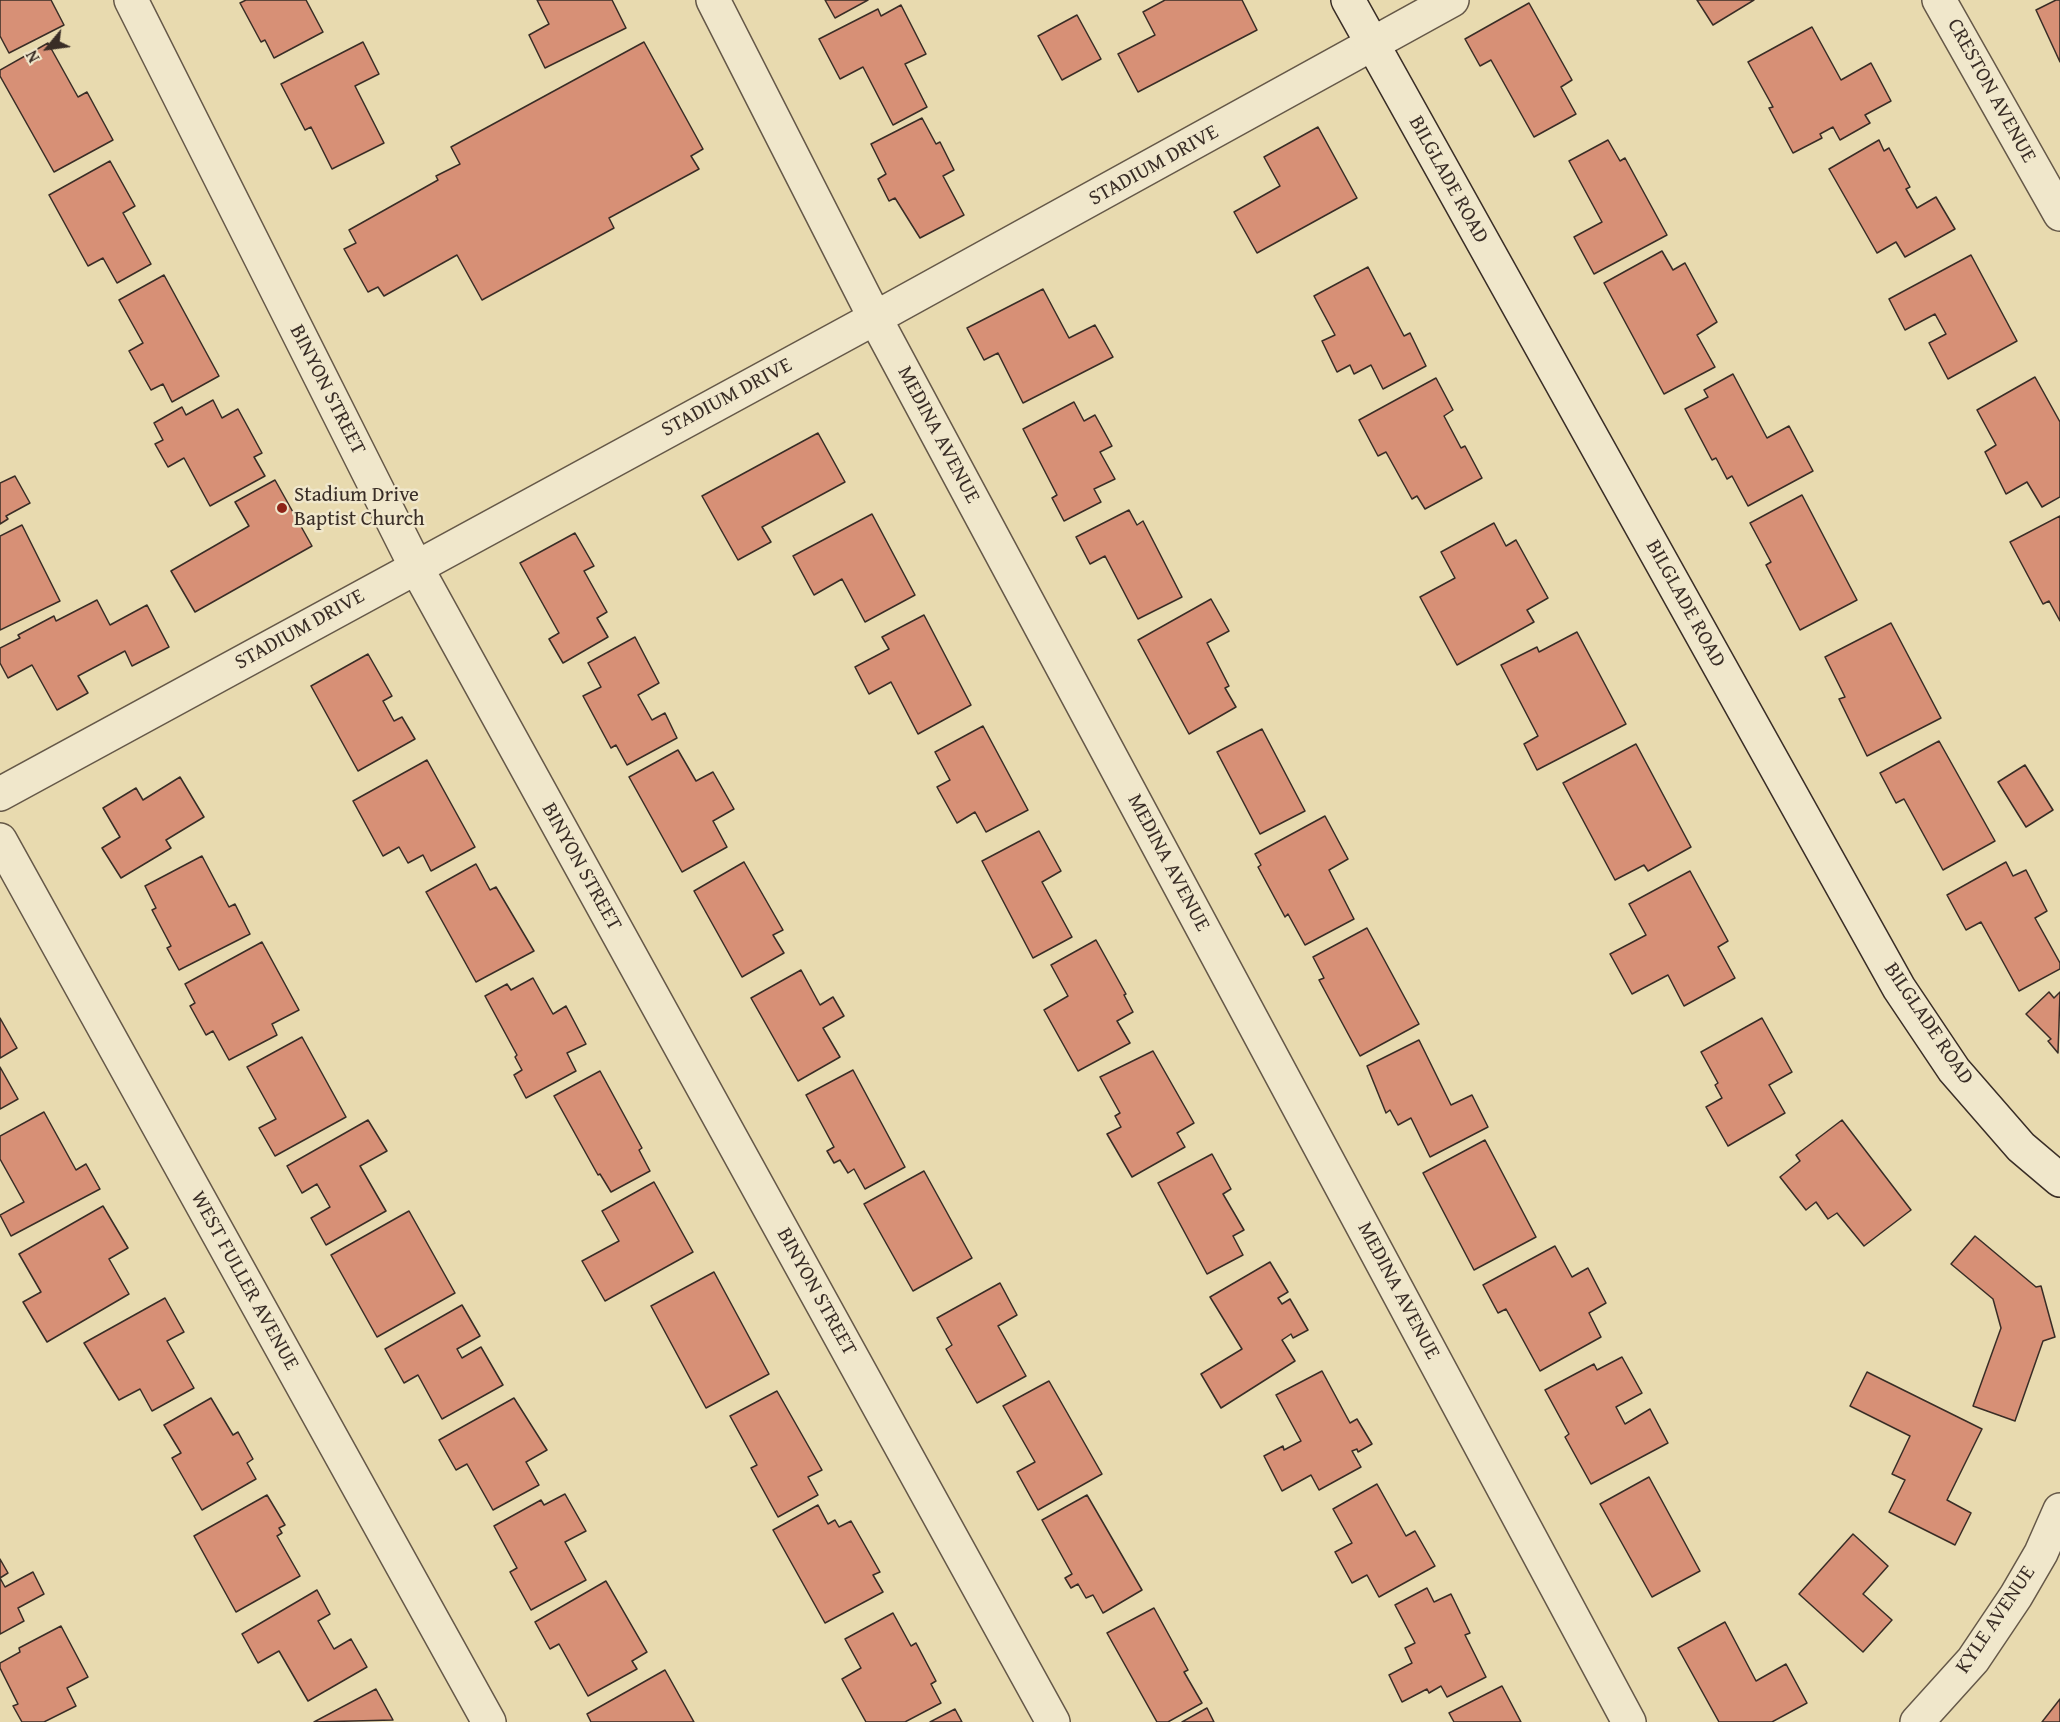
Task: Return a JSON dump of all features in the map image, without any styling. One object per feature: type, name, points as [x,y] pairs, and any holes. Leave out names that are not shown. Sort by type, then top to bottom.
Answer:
[{"type":"street","name":"BINYON STREET","points":[[131,0],[416,567],[1053,1722]]},
{"type":"street","name":"MEDINA AVENUE","points":[[713,0],[875,318],[1629,1722]]},
{"type":"street","name":"BILGLADE ROAD","points":[[1348,0],[1899,988],[1954,1070],[2021,1146],[2060,1180]]},
{"type":"street","name":"STADIUM DRIVE","points":[[0,794],[1373,46],[1452,0]]},
{"type":"street","name":"CRESTON AVENUE","points":[[1939,0],[2060,214]]},
{"type":"street","name":"WEST FULLER AVENUE","points":[[0,840],[489,1722]]},
{"type":"street","name":"KYLE AVENUE","points":[[1917,1722],[1973,1659],[2010,1605],[2041,1553],[2060,1510]]},
{"type":"building","points":[[0,0],[51,0],[64,25],[9,53],[0,36]]},
{"type":"building","points":[[246,0],[306,0],[323,32],[274,58],[265,40],[261,42],[240,3]]},
{"type":"building","points":[[537,0],[612,0],[626,28],[545,68],[529,35],[549,24]]},
{"type":"building","points":[[825,0],[868,0],[835,18]]},
{"type":"building","points":[[1165,0],[1242,0],[1257,30],[1138,92],[1118,54],[1155,35],[1143,12]]},
{"type":"building","points":[[1697,0],[1754,0],[1713,25]]},
{"type":"building","points":[[2060,0],[2060,62],[2036,10]]},
{"type":"building","points":[[1529,3],[1572,80],[1561,87],[1576,114],[1534,137],[1491,60],[1480,66],[1465,39]]},
{"type":"building","points":[[901,5],[926,54],[905,64],[927,107],[893,125],[863,67],[840,79],[819,39],[878,9],[881,16]]},
{"type":"building","points":[[1077,15],[1101,59],[1062,80],[1038,36]]},
{"type":"building","points":[[1812,27],[1841,80],[1871,63],[1891,101],[1865,115],[1870,123],[1840,140],[1833,127],[1820,134],[1822,138],[1793,153],[1769,108],[1773,107],[1748,62]]},
{"type":"building","points":[[363,42],[379,74],[355,86],[384,143],[332,169],[311,127],[305,130],[281,84]]},
{"type":"building","points":[[644,42],[703,149],[691,156],[699,169],[609,218],[614,228],[482,300],[457,255],[384,296],[378,287],[368,292],[344,249],[356,243],[349,230],[438,180],[436,176],[460,164],[451,147]]},
{"type":"building","points":[[48,43],[78,97],[87,92],[113,140],[54,172],[0,76],[0,70]]},
{"type":"building","points":[[922,118],[936,144],[940,142],[954,170],[943,176],[964,215],[920,238],[895,198],[889,201],[878,179],[886,174],[871,144]]},
{"type":"building","points":[[1318,127],[1357,198],[1257,253],[1234,212],[1280,186],[1264,157]]},
{"type":"building","points":[[1608,140],[1620,161],[1625,158],[1667,235],[1594,274],[1574,237],[1602,222],[1569,161]]},
{"type":"building","points":[[1879,140],[1884,151],[1889,148],[1910,187],[1906,189],[1917,208],[1936,197],[1955,229],[1905,257],[1896,242],[1877,253],[1829,169]]},
{"type":"building","points":[[110,161],[135,206],[123,213],[151,264],[117,283],[103,258],[88,266],[49,195]]},
{"type":"building","points":[[1662,251],[1673,270],[1685,263],[1717,322],[1697,335],[1715,367],[1664,394],[1604,283]]},
{"type":"building","points":[[1971,255],[2017,341],[1948,379],[1929,343],[1946,334],[1935,314],[1905,330],[1889,299]]},
{"type":"building","points":[[1368,267],[1404,336],[1410,333],[1426,366],[1383,389],[1371,365],[1354,374],[1350,365],[1337,372],[1322,341],[1335,335],[1314,296]]},
{"type":"building","points":[[164,275],[219,376],[172,402],[163,384],[151,390],[129,351],[143,343],[119,300]]},
{"type":"building","points":[[1043,289],[1069,338],[1095,325],[1113,357],[1023,403],[998,353],[984,360],[967,328]]},
{"type":"building","points":[[1733,374],[1767,438],[1789,426],[1813,471],[1748,506],[1732,476],[1727,479],[1716,458],[1712,460],[1685,409],[1708,397],[1704,390]]},
{"type":"building","points":[[2035,377],[2060,422],[2060,497],[2042,507],[2027,482],[2006,494],[1985,452],[1996,445],[1977,410]]},
{"type":"building","points":[[1436,378],[1453,410],[1444,416],[1461,448],[1465,446],[1482,478],[1425,509],[1417,496],[1412,499],[1386,452],[1378,456],[1359,420]]},
{"type":"building","points":[[213,400],[222,418],[238,409],[262,453],[254,457],[265,476],[210,506],[184,458],[168,467],[155,444],[163,440],[154,423],[182,407],[186,415]]},
{"type":"building","points":[[1074,402],[1084,421],[1095,415],[1112,446],[1100,452],[1115,479],[1094,489],[1101,502],[1064,521],[1052,498],[1057,495],[1023,429]]},
{"type":"building","points":[[818,433],[845,482],[762,527],[771,542],[738,560],[702,496]]},
{"type":"building","points":[[15,476],[30,503],[6,516],[8,519],[0,524],[0,483]]},
{"type":"building","points":[[275,480],[312,546],[195,612],[171,571],[249,526],[235,502]]},
{"type":"building","points":[[1802,495],[1857,600],[1800,630],[1766,565],[1771,562],[1750,523]]},
{"type":"building","points":[[1129,510],[1137,525],[1143,521],[1182,597],[1138,619],[1105,556],[1090,564],[1076,537]]},
{"type":"building","points":[[872,514],[915,595],[865,622],[842,579],[814,595],[793,556]]},
{"type":"building","points":[[2060,516],[2060,621],[2049,601],[2043,604],[2010,542]]},
{"type":"building","points":[[1494,523],[1506,546],[1516,540],[1548,598],[1527,610],[1534,622],[1457,665],[1420,597],[1455,578],[1441,552]]},
{"type":"building","points":[[22,525],[60,601],[0,630],[0,536]]},
{"type":"building","points":[[575,533],[594,566],[584,571],[607,612],[597,618],[608,637],[563,663],[549,639],[559,633],[520,563]]},
{"type":"building","points":[[1211,599],[1229,631],[1207,643],[1229,686],[1225,688],[1236,707],[1189,734],[1138,640]]},
{"type":"building","points":[[97,600],[110,625],[147,605],[169,647],[132,666],[125,651],[78,676],[88,693],[57,710],[32,665],[8,678],[0,663],[0,648],[20,638],[18,635],[54,616],[56,621]]},
{"type":"building","points":[[924,615],[971,705],[918,734],[891,682],[869,694],[855,667],[889,649],[882,637]]},
{"type":"building","points":[[1891,623],[1941,718],[1867,756],[1839,699],[1845,697],[1825,657]]},
{"type":"building","points":[[1577,632],[1626,724],[1537,770],[1524,744],[1538,736],[1501,665],[1537,647],[1539,652]]},
{"type":"building","points":[[635,637],[659,683],[638,695],[652,720],[665,713],[677,738],[627,765],[616,745],[611,748],[583,696],[601,687],[588,663]]},
{"type":"building","points":[[368,654],[392,696],[383,701],[394,721],[402,717],[415,739],[358,771],[311,686]]},
{"type":"building","points":[[983,726],[1028,810],[986,832],[975,812],[957,823],[937,787],[950,780],[935,752]]},
{"type":"building","points":[[1262,729],[1305,811],[1260,834],[1217,752]]},
{"type":"building","points":[[1939,741],[1995,841],[1943,870],[1904,799],[1896,803],[1880,773]]},
{"type":"building","points":[[1636,744],[1691,847],[1648,871],[1644,865],[1615,880],[1563,783]]},
{"type":"building","points":[[678,750],[696,781],[713,772],[734,809],[713,821],[727,847],[682,872],[629,777]]},
{"type":"building","points":[[427,760],[475,847],[431,871],[423,855],[408,863],[399,847],[383,856],[353,801]]},
{"type":"building","points":[[2025,765],[2053,810],[2026,827],[1998,782]]},
{"type":"building","points":[[180,777],[204,817],[166,840],[171,848],[121,878],[102,848],[120,837],[103,808],[136,788],[143,800]]},
{"type":"building","points":[[1325,816],[1348,859],[1329,870],[1354,919],[1305,945],[1288,914],[1285,917],[1258,867],[1261,865],[1255,854]]},
{"type":"building","points":[[1039,831],[1061,871],[1042,882],[1072,937],[1033,958],[982,861]]},
{"type":"building","points":[[202,856],[229,907],[235,904],[250,934],[179,970],[167,948],[171,946],[152,910],[156,908],[145,886]]},
{"type":"building","points":[[744,862],[783,930],[773,935],[784,953],[742,977],[694,891]]},
{"type":"building","points":[[2006,862],[2013,876],[2026,870],[2047,911],[2035,918],[2060,963],[2060,969],[2019,991],[1981,922],[1966,930],[1947,895]]},
{"type":"building","points":[[476,864],[490,890],[496,887],[534,951],[476,982],[426,892]]},
{"type":"building","points":[[1690,871],[1728,941],[1718,947],[1735,978],[1684,1006],[1668,975],[1632,994],[1610,954],[1646,935],[1629,904]]},
{"type":"building","points":[[1367,928],[1419,1024],[1360,1056],[1319,980],[1324,978],[1313,957]]},
{"type":"building","points":[[1096,940],[1126,994],[1124,995],[1133,1012],[1117,1021],[1130,1043],[1078,1071],[1044,1010],[1068,996],[1051,965]]},
{"type":"building","points":[[262,942],[299,1010],[272,1024],[277,1035],[229,1060],[213,1031],[206,1035],[190,1006],[195,1003],[185,984]]},
{"type":"building","points":[[801,970],[820,1005],[833,997],[844,1016],[823,1028],[840,1057],[798,1081],[751,998]]},
{"type":"building","points":[[533,978],[553,1014],[566,1006],[586,1044],[567,1053],[576,1071],[526,1098],[514,1075],[522,1070],[515,1057],[517,1055],[485,996],[507,984],[511,990]]},
{"type":"building","points":[[2049,992],[2054,998],[2060,992],[2058,1053],[2048,1041],[2051,1039],[2026,1014]]},
{"type":"building","points":[[0,1018],[17,1048],[0,1058]]},
{"type":"building","points":[[1762,1018],[1792,1072],[1769,1085],[1785,1113],[1728,1146],[1706,1107],[1722,1098],[1715,1085],[1718,1083],[1701,1052]]},
{"type":"building","points":[[302,1037],[346,1117],[275,1156],[259,1128],[276,1119],[247,1067]]},
{"type":"building","points":[[1419,1040],[1451,1105],[1472,1095],[1488,1127],[1430,1157],[1411,1118],[1398,1125],[1390,1110],[1386,1113],[1367,1066]]},
{"type":"building","points":[[1153,1051],[1194,1123],[1177,1133],[1185,1147],[1132,1177],[1107,1134],[1121,1127],[1115,1116],[1120,1113],[1100,1077]]},
{"type":"building","points":[[0,1067],[18,1099],[0,1109]]},
{"type":"building","points":[[853,1070],[905,1167],[865,1189],[854,1169],[848,1173],[840,1160],[834,1163],[827,1151],[834,1147],[806,1095]]},
{"type":"building","points":[[600,1071],[642,1148],[639,1150],[650,1171],[611,1192],[600,1174],[598,1175],[554,1096]]},
{"type":"building","points":[[44,1112],[76,1170],[86,1164],[100,1189],[11,1236],[0,1215],[24,1202],[0,1159],[0,1136]]},
{"type":"building","points":[[368,1120],[387,1151],[360,1166],[386,1211],[326,1245],[311,1218],[330,1207],[317,1184],[302,1193],[287,1166]]},
{"type":"building","points":[[1842,1120],[1911,1210],[1864,1246],[1837,1213],[1828,1219],[1816,1202],[1806,1210],[1780,1177],[1800,1161],[1796,1155]]},
{"type":"building","points":[[1485,1140],[1536,1237],[1474,1270],[1423,1173]]},
{"type":"building","points":[[1212,1154],[1231,1189],[1223,1194],[1244,1230],[1233,1236],[1243,1255],[1207,1274],[1158,1183]]},
{"type":"building","points":[[924,1171],[972,1258],[913,1291],[864,1204]]},
{"type":"building","points":[[654,1182],[693,1252],[605,1301],[582,1261],[619,1241],[602,1211]]},
{"type":"building","points":[[103,1206],[128,1248],[109,1259],[129,1294],[47,1342],[23,1302],[41,1292],[19,1254]]},
{"type":"building","points":[[409,1211],[455,1293],[377,1337],[331,1255]]},
{"type":"building","points":[[1975,1236],[2036,1287],[2041,1286],[2055,1337],[2043,1341],[2015,1421],[1973,1406],[2001,1328],[1993,1299],[1951,1264]]},
{"type":"building","points":[[1555,1246],[1572,1277],[1588,1268],[1606,1303],[1589,1313],[1601,1337],[1540,1371],[1506,1309],[1498,1313],[1483,1285]]},
{"type":"building","points":[[1270,1262],[1288,1292],[1278,1298],[1282,1304],[1290,1299],[1308,1330],[1293,1338],[1291,1334],[1282,1340],[1295,1361],[1221,1408],[1201,1374],[1242,1349],[1210,1297]]},
{"type":"building","points":[[714,1272],[769,1374],[706,1408],[651,1306]]},
{"type":"building","points":[[1000,1283],[1017,1315],[998,1326],[1026,1376],[977,1403],[946,1349],[952,1345],[937,1318]]},
{"type":"building","points":[[165,1298],[184,1332],[167,1341],[194,1388],[152,1411],[140,1389],[119,1400],[84,1343]]},
{"type":"building","points":[[462,1305],[480,1336],[457,1349],[462,1358],[481,1347],[503,1385],[442,1419],[418,1375],[404,1383],[385,1349]]},
{"type":"building","points":[[1622,1357],[1642,1393],[1616,1407],[1625,1424],[1650,1409],[1668,1443],[1591,1484],[1565,1437],[1569,1434],[1545,1390],[1594,1364],[1597,1370]]},
{"type":"building","points":[[1322,1371],[1350,1423],[1357,1419],[1372,1444],[1358,1452],[1357,1449],[1352,1451],[1361,1467],[1319,1490],[1311,1475],[1282,1491],[1264,1456],[1283,1446],[1284,1450],[1301,1441],[1276,1395]]},
{"type":"building","points":[[1867,1372],[1982,1429],[1947,1500],[1971,1513],[1955,1545],[1889,1512],[1905,1480],[1892,1474],[1910,1436],[1850,1406]]},
{"type":"building","points":[[1049,1381],[1102,1474],[1038,1510],[1017,1472],[1035,1462],[1003,1406]]},
{"type":"building","points":[[777,1391],[822,1470],[808,1477],[818,1495],[778,1517],[751,1468],[757,1465],[730,1416]]},
{"type":"building","points":[[211,1398],[233,1435],[238,1432],[253,1459],[247,1463],[256,1479],[202,1510],[172,1458],[181,1453],[164,1425]]},
{"type":"building","points":[[514,1398],[547,1450],[526,1462],[539,1485],[493,1510],[467,1464],[456,1470],[439,1440]]},
{"type":"building","points":[[1649,1477],[1700,1571],[1652,1597],[1600,1504]]},
{"type":"building","points":[[1377,1484],[1406,1536],[1415,1531],[1435,1566],[1379,1597],[1367,1575],[1352,1583],[1335,1552],[1352,1543],[1333,1509]]},
{"type":"building","points":[[565,1494],[586,1531],[565,1542],[586,1580],[531,1610],[510,1572],[517,1568],[494,1526],[541,1500],[544,1505]]},
{"type":"building","points":[[267,1495],[285,1525],[279,1528],[282,1533],[277,1536],[300,1576],[236,1612],[194,1536]]},
{"type":"building","points":[[1087,1495],[1142,1590],[1103,1613],[1093,1595],[1086,1598],[1078,1584],[1071,1588],[1065,1578],[1072,1574],[1042,1520]]},
{"type":"building","points":[[818,1505],[828,1524],[835,1520],[839,1527],[851,1521],[880,1572],[873,1575],[883,1592],[825,1623],[773,1530]]},
{"type":"building","points":[[1853,1534],[1888,1566],[1863,1594],[1892,1620],[1863,1652],[1799,1594]]},
{"type":"building","points":[[0,1559],[8,1573],[0,1578]]},
{"type":"building","points":[[33,1572],[44,1594],[18,1608],[24,1621],[0,1634],[0,1578],[5,1587]]},
{"type":"building","points":[[606,1581],[647,1652],[632,1661],[637,1669],[588,1696],[559,1644],[550,1649],[535,1622]]},
{"type":"building","points":[[1427,1588],[1434,1602],[1451,1594],[1470,1633],[1465,1635],[1486,1677],[1447,1697],[1441,1686],[1429,1693],[1427,1689],[1402,1702],[1389,1675],[1412,1663],[1405,1648],[1415,1643],[1395,1605]]},
{"type":"building","points":[[317,1590],[330,1614],[318,1621],[334,1649],[351,1639],[367,1667],[308,1701],[279,1651],[258,1663],[242,1634]]},
{"type":"building","points":[[1154,1608],[1188,1670],[1184,1672],[1202,1703],[1168,1722],[1157,1722],[1107,1633]]},
{"type":"building","points":[[893,1613],[911,1646],[916,1643],[936,1681],[931,1684],[941,1703],[905,1722],[866,1722],[842,1679],[861,1668],[845,1639]]},
{"type":"building","points":[[1725,1622],[1756,1681],[1786,1664],[1807,1703],[1772,1722],[1719,1722],[1678,1648]]},
{"type":"building","points":[[61,1626],[88,1677],[67,1688],[76,1706],[44,1722],[22,1722],[13,1706],[18,1704],[0,1668],[0,1663],[20,1652],[19,1648]]},
{"type":"building","points":[[665,1670],[694,1722],[591,1722],[587,1714]]},
{"type":"building","points":[[1502,1686],[1521,1722],[1454,1722],[1449,1713]]},
{"type":"building","points":[[376,1689],[393,1720],[314,1722]]},
{"type":"building","points":[[2060,1699],[2060,1722],[2042,1722]]},
{"type":"building","points":[[1207,1708],[1214,1722],[1182,1722]]},
{"type":"building","points":[[955,1709],[962,1722],[930,1722]]},
{"type":"place","name":"Stadium Drive Baptist Church","points":[[282,508]]}]
